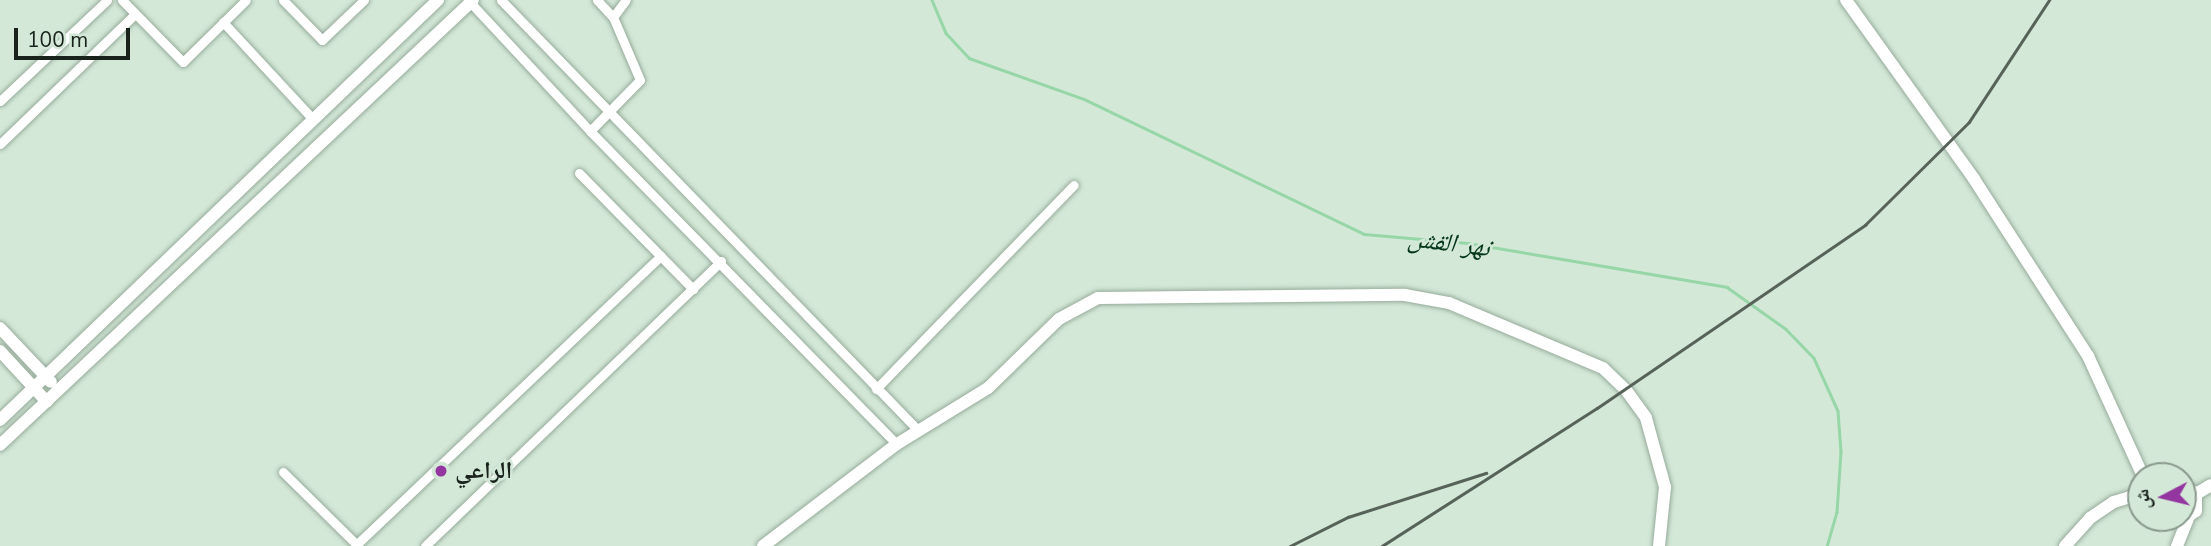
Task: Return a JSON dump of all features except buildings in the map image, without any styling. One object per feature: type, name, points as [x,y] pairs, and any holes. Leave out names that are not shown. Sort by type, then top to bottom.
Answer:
[{"type":"street","points":[[0,101],[107,0]]},
{"type":"street","points":[[122,0],[183,62],[246,0]]},
{"type":"street","points":[[284,0],[322,40],[364,0]]},
{"type":"street","points":[[0,419],[438,0]]},
{"type":"street","points":[[501,0],[918,430]]},
{"type":"street","points":[[590,131],[640,80],[612,17],[597,0]]},
{"type":"street","points":[[612,17],[626,0]]},
{"type":"street","points":[[1846,0],[1974,178],[2088,356],[2137,462]]},
{"type":"street","points":[[0,445],[471,1],[590,131],[721,261],[897,444]]},
{"type":"street","points":[[0,145],[135,14]]},
{"type":"street","points":[[223,22],[312,118]]},
{"type":"street","points":[[579,173],[693,289]]},
{"type":"street","points":[[876,389],[1074,185]]},
{"type":"street","points":[[284,472],[357,545],[661,256]]},
{"type":"street","points":[[425,546],[721,261]]},
{"type":"street","points":[[763,546],[897,444],[988,388],[1059,320],[1098,298],[1405,295],[1449,303],[1603,368],[1626,390],[1646,418],[1665,486],[1659,546]]},
{"type":"street","points":[[0,328],[59,389]]},
{"type":"street","points":[[0,351],[47,402]]},
{"type":"street","points":[[2065,546],[2090,518],[2113,502],[2127,498]]},
{"type":"waterway","name":"نهر القش","points":[[932,0],[946,33],[969,58],[1084,99],[1364,234],[1468,243],[1727,287],[1786,329],[1814,358],[1838,411],[1841,452],[1837,512],[1827,546]]},
{"type":"railway","points":[[1382,546],[1597,408],[1865,225],[1969,122],[2049,0]]},
{"type":"railway","points":[[1290,546],[1348,517],[1486,473]]},
{"type":"place","name":"الراعي","points":[[441,471]]}]
